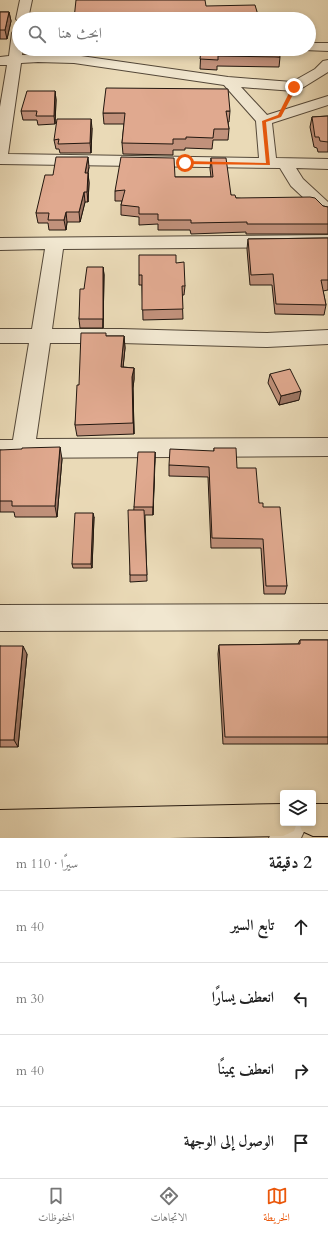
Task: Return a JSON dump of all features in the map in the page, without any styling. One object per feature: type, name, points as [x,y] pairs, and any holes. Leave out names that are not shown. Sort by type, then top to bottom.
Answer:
[{"type":"highway","points":[[0,826],[280,820]]},
{"type":"highway","points":[[316,820],[328,820]]},
{"type":"street","points":[[23,12],[26,0]]},
{"type":"street","points":[[316,47],[328,48]]},
{"type":"street","points":[[0,61],[12,50]]},
{"type":"street","points":[[0,155],[14,56]]},
{"type":"street","points":[[48,56],[55,58],[93,60],[228,81],[300,84],[328,80]]},
{"type":"street","points":[[280,116],[300,84],[320,72],[328,64]]},
{"type":"street","points":[[228,81],[253,106],[264,121],[276,164],[328,211]]},
{"type":"street","points":[[264,121],[328,100]]},
{"type":"street","points":[[0,159],[328,164]]},
{"type":"street","points":[[0,244],[328,241]]},
{"type":"street","points":[[23,449],[55,243]]},
{"type":"street","points":[[0,336],[121,336],[267,340],[328,337]]},
{"type":"street","points":[[0,448],[328,447]]},
{"type":"street","points":[[0,618],[328,617]]},
{"type":"street","points":[[285,838],[291,826]]},
{"type":"building","points":[[76,0],[205,0],[206,6],[255,5],[257,12],[75,12]]},
{"type":"building","points":[[0,12],[9,12],[5,30],[0,30]]},
{"type":"building","points":[[200,56],[218,56],[218,60],[200,59]]},
{"type":"building","points":[[218,56],[280,56],[280,57]]},
{"type":"building","points":[[106,88],[228,89],[230,111],[226,111],[229,129],[214,129],[213,138],[186,137],[186,139],[173,139],[173,144],[122,143],[125,113],[103,113]]},
{"type":"building","points":[[27,91],[55,91],[54,116],[36,116],[37,111],[21,111]]},
{"type":"building","points":[[328,116],[328,142],[320,141],[319,137],[315,137],[312,117]]},
{"type":"building","points":[[57,119],[91,119],[90,143],[58,144],[59,139],[54,140]]},
{"type":"building","points":[[56,157],[88,157],[85,173],[88,173],[87,192],[84,192],[79,212],[66,212],[64,220],[48,220],[49,213],[36,213],[45,175],[53,175]]},
{"type":"building","points":[[121,157],[174,158],[175,177],[213,177],[211,158],[226,158],[231,195],[235,195],[236,198],[315,198],[323,206],[328,207],[328,224],[247,224],[247,222],[191,223],[191,220],[158,220],[158,214],[139,214],[139,207],[121,205],[125,190],[115,191]]},
{"type":"building","points":[[328,238],[328,280],[321,280],[326,305],[276,304],[273,274],[251,275],[248,239]]},
{"type":"building","points":[[139,255],[176,255],[176,263],[184,262],[185,286],[182,286],[183,309],[142,310],[142,275],[139,275]]},
{"type":"building","points":[[87,267],[103,267],[103,319],[79,319],[80,289],[84,289]]},
{"type":"building","points":[[81,333],[106,333],[106,336],[124,336],[121,367],[134,368],[132,377],[133,423],[75,425],[77,385],[79,385]]},
{"type":"building","points":[[290,369],[301,391],[281,396],[270,374]]},
{"type":"building","points":[[60,447],[55,506],[12,506],[12,501],[0,501],[0,450]]},
{"type":"building","points":[[214,448],[236,448],[237,468],[256,468],[259,503],[263,503],[263,507],[280,507],[287,586],[266,586],[263,539],[212,538],[209,467],[169,465],[170,449],[214,451]]},
{"type":"building","points":[[138,452],[155,452],[153,507],[134,507]]},
{"type":"building","points":[[128,510],[144,510],[147,575],[130,575]]},
{"type":"building","points":[[75,513],[93,513],[91,564],[72,564]]},
{"type":"building","points":[[300,640],[328,640],[328,737],[225,737],[219,645],[300,644]]},
{"type":"building","points":[[0,646],[23,646],[14,740],[0,740]]},
{"type":"route","points":[[185,163],[268,164],[264,121],[280,116],[294,87]]}]
